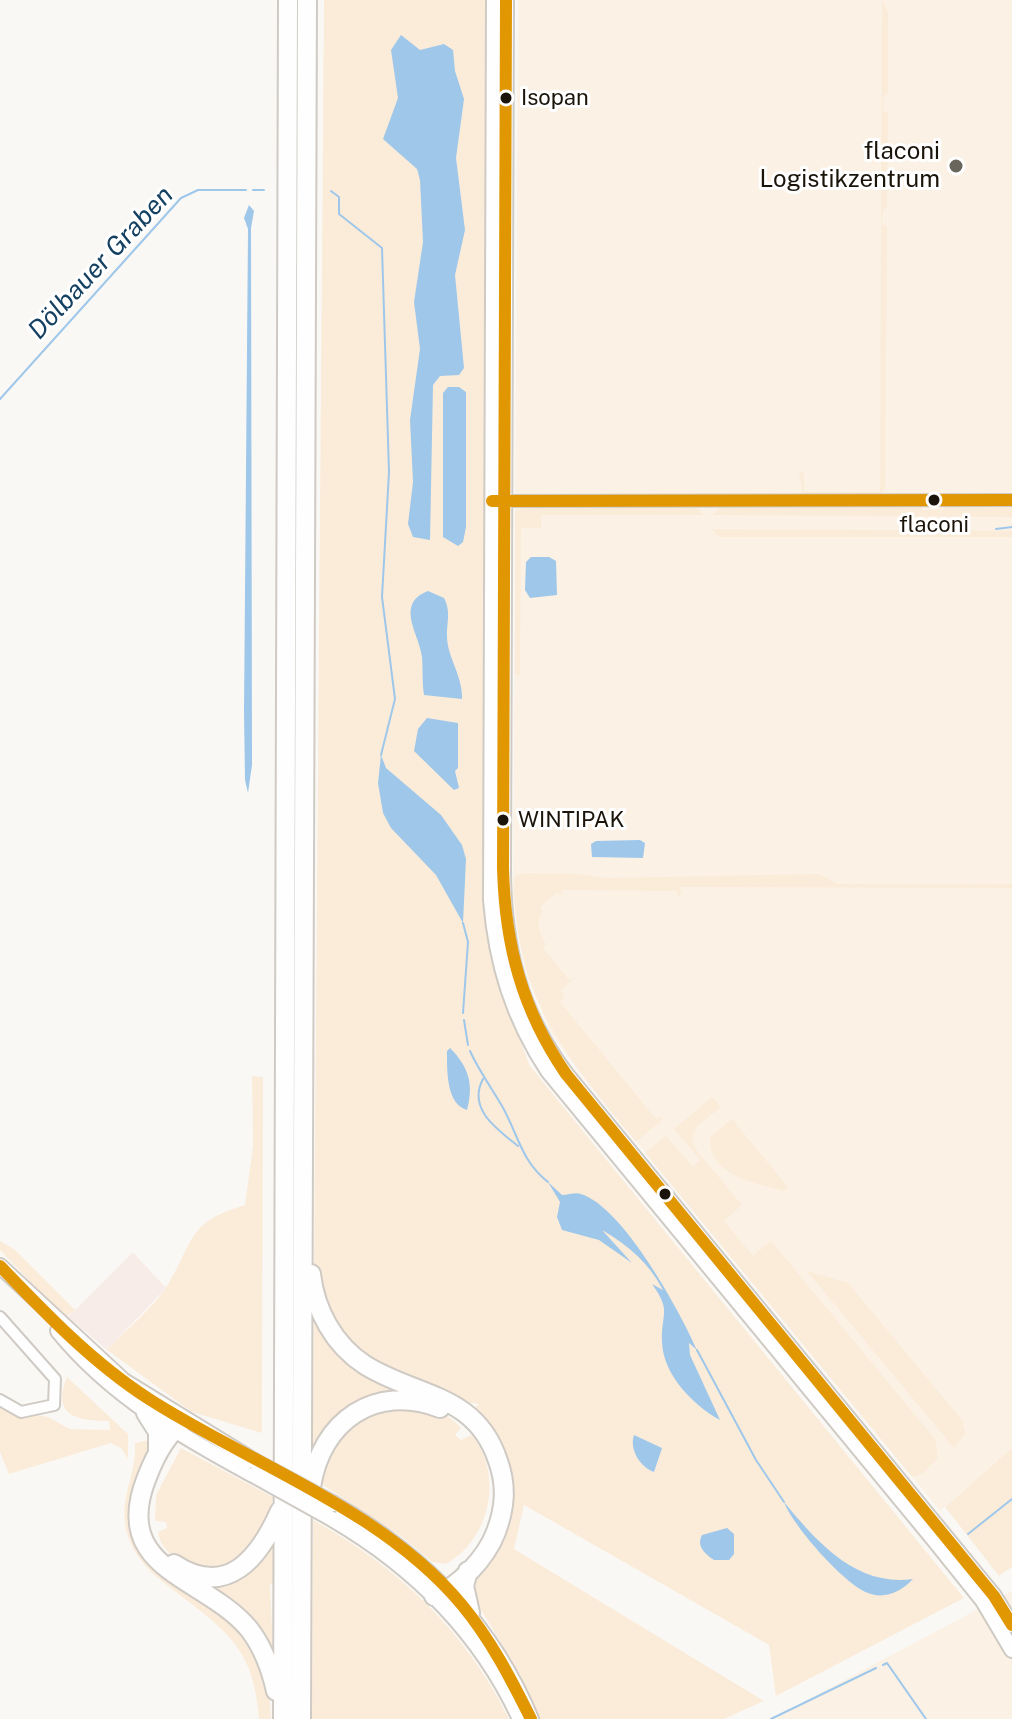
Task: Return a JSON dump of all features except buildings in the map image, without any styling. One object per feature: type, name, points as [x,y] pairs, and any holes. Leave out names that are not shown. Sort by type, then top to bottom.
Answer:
[{"type":"highway","points":[[283,1719],[288,0]]},
{"type":"highway","points":[[301,1719],[307,0]]},
{"type":"highway","points":[[303,1205],[312,1284],[333,1335],[365,1364],[465,1410],[495,1451],[504,1484],[501,1518],[493,1538],[468,1571],[441,1589]]},
{"type":"highway","points":[[301,1549],[314,1465],[327,1438],[361,1410],[390,1400],[417,1401],[445,1410],[471,1430],[484,1450],[493,1476],[492,1510],[483,1535],[441,1589]]},
{"type":"highway","points":[[146,1413],[158,1432],[158,1453]]},
{"type":"highway","points":[[179,1429],[155,1486],[149,1521],[159,1550],[184,1570],[204,1576],[224,1575],[244,1566],[261,1550],[284,1504]]},
{"type":"highway","points":[[179,1429],[158,1453],[140,1497],[139,1518],[146,1545],[167,1571],[228,1610],[248,1629],[269,1664],[283,1719]]},
{"type":"highway","points":[[468,1571],[464,1586],[470,1613]]},
{"type":"street","points":[[494,0],[503,912],[511,964],[535,1027],[566,1074],[994,1596],[1012,1625]]},
{"type":"street","points":[[506,0],[491,900],[495,943],[512,1004],[541,1059],[559,1085],[983,1601],[1012,1650]]},
{"type":"street","points":[[498,501],[1012,500]]},
{"type":"street","points":[[0,1266],[90,1367],[146,1413],[333,1512],[387,1555],[441,1589],[470,1613],[503,1664],[531,1719]]},
{"type":"street","points":[[27,1294],[179,1429]]},
{"type":"street","points":[[0,1317],[55,1379],[54,1405],[21,1412],[0,1400]]},
{"type":"street","points":[[441,1589],[488,1660],[520,1719]]},
{"type":"shaded area","points":[[324,0],[490,0],[486,921],[498,984],[530,1066],[964,1598],[776,1696],[769,1645],[524,1505],[514,1549],[764,1701],[724,1719],[537,1719],[520,1674],[469,1590],[506,1504],[471,1412],[479,1404],[407,1381],[355,1351],[339,1335],[314,1272]]},
{"type":"shaded area","points":[[518,0],[1012,0],[1012,1448],[940,1511],[580,1073],[551,1033],[526,974],[513,897]]},
{"type":"shaded area","points":[[882,0],[888,12],[888,93],[884,96],[883,110],[888,113],[887,207],[883,210],[882,224],[887,227],[885,487],[880,495],[803,495],[799,472],[804,472],[804,492],[880,492]]},
{"type":"shaded area","points":[[535,505],[695,506],[704,515],[541,515],[541,528],[521,528],[520,675],[515,675],[515,510]]},
{"type":"shaded area","points":[[1012,505],[1012,517],[712,515],[722,506],[922,507],[923,510],[944,510],[944,507]]},
{"type":"shaded area","points":[[712,529],[1012,531],[1012,537],[719,537]]},
{"type":"shaded area","points":[[523,873],[606,878],[819,874],[838,884],[1012,884],[1012,888],[679,887],[682,893],[678,897],[677,891],[562,890],[561,896],[557,892],[540,907],[543,911],[539,923],[546,944],[543,948],[569,980],[574,978],[561,990],[564,998],[560,1002],[656,1119],[660,1116],[663,1119],[636,1142],[566,1051],[533,990],[516,918],[514,877]]},
{"type":"shaded area","points":[[252,1076],[263,1077],[262,1433],[192,1412],[107,1350],[161,1295],[201,1227],[211,1219],[245,1205],[253,1146]]},
{"type":"shaded area","points":[[712,1097],[721,1107],[697,1126],[692,1139],[697,1151],[742,1205],[724,1221],[753,1256],[771,1241],[935,1439],[938,1458],[922,1474],[912,1477],[645,1153],[666,1136],[693,1167],[700,1160],[674,1129]]},
{"type":"shaded area","points":[[732,1119],[788,1187],[784,1191],[736,1176],[717,1161],[711,1150],[710,1137]]},
{"type":"shaded area","points":[[0,1241],[14,1249],[75,1310],[65,1318],[0,1250]]},
{"type":"shaded area","points":[[133,1252],[166,1288],[107,1350],[68,1317]]},
{"type":"shaded area","points":[[807,1271],[848,1283],[962,1420],[965,1433],[954,1448]]},
{"type":"shaded area","points":[[314,1301],[329,1333],[410,1387],[390,1397],[312,1453]]},
{"type":"shaded area","points":[[67,1377],[128,1434],[128,1459],[121,1448],[111,1443],[9,1474],[0,1452],[0,1401],[20,1412],[48,1417],[70,1429],[110,1430],[109,1421],[87,1420],[70,1414],[65,1408],[62,1400]]},
{"type":"shaded area","points":[[383,1405],[425,1408],[453,1420],[461,1428],[455,1435],[461,1440],[471,1435],[488,1468],[490,1487],[482,1523],[461,1553],[446,1564],[432,1562],[402,1537],[317,1481],[338,1429]]},
{"type":"shaded area","points":[[149,1440],[152,1447],[140,1538],[209,1594],[246,1636],[259,1660],[268,1688],[271,1719],[259,1719],[251,1673],[233,1641],[150,1571],[132,1546],[125,1525],[125,1501],[135,1443]]},
{"type":"shaded area","points":[[181,1448],[273,1497],[271,1511],[244,1562],[214,1570],[197,1569],[175,1558],[163,1546],[158,1532],[167,1528],[166,1522],[155,1521],[156,1495]]},
{"type":"shaded area","points":[[1012,1448],[1012,1567],[999,1576],[945,1507]]},
{"type":"shaded area","points":[[313,1520],[373,1558],[426,1604],[472,1657],[509,1719],[312,1719]]},
{"type":"shaded area","points":[[273,1545],[273,1583],[270,1584],[273,1653],[201,1578]]},
{"type":"shaded area","points":[[1012,1591],[1012,1719],[771,1719]]},
{"type":"water","points":[[401,35],[420,50],[444,44],[453,50],[455,71],[464,99],[456,158],[465,230],[455,275],[464,368],[459,375],[440,376],[433,385],[430,540],[413,537],[408,524],[413,482],[410,420],[420,349],[414,302],[423,242],[420,180],[417,169],[383,139],[398,98],[391,50]]},
{"type":"water","points":[[249,205],[254,211],[251,228],[252,765],[248,793],[244,712],[248,229],[244,218]]},
{"type":"water","points":[[448,387],[459,387],[466,392],[466,527],[463,542],[458,546],[443,537],[443,393]]},
{"type":"water","points":[[531,557],[549,557],[556,561],[557,595],[530,598],[525,590],[526,562]]},
{"type":"water","points":[[428,591],[444,598],[446,603],[449,651],[460,682],[462,699],[424,695],[422,657],[411,612],[412,604]]},
{"type":"water","points":[[427,718],[458,723],[458,768],[455,771],[459,788],[454,790],[414,751],[418,729]]},
{"type":"water","points":[[381,755],[386,768],[441,815],[462,845],[466,859],[463,923],[436,875],[391,828],[383,813],[378,783]]},
{"type":"water","points":[[640,840],[645,843],[643,858],[592,857],[591,844],[596,841]]},
{"type":"water","points":[[450,1048],[466,1069],[470,1084],[467,1110],[460,1107],[451,1094],[447,1067],[447,1051]]},
{"type":"water","points":[[548,1182],[562,1195],[579,1193],[597,1203],[632,1239],[664,1287],[689,1333],[697,1350],[689,1343],[690,1355],[720,1420],[690,1398],[668,1366],[662,1342],[664,1307],[652,1284],[663,1290],[651,1271],[629,1248],[602,1230],[632,1263],[599,1240],[562,1230],[557,1217],[560,1202]]},
{"type":"water","points":[[634,1435],[662,1448],[654,1472],[637,1457],[633,1446]]},
{"type":"water","points":[[784,1502],[824,1546],[856,1569],[892,1580],[913,1579],[898,1591],[886,1595],[868,1593],[846,1578],[820,1553]]},
{"type":"water","points":[[727,1528],[734,1534],[734,1554],[729,1560],[714,1560],[701,1546],[700,1539],[702,1535]]},
{"type":"waterway","name":"Dölbauer Graben","points":[[0,399],[181,198],[198,190],[246,190]]},
{"type":"waterway","points":[[253,190],[264,190]]},
{"type":"waterway","points":[[331,191],[339,197],[339,214],[382,248],[389,472],[382,597],[395,699],[381,755]]},
{"type":"waterway","points":[[996,529],[1012,527]]},
{"type":"waterway","points":[[463,923],[468,942],[463,1013]]},
{"type":"waterway","points":[[464,1020],[468,1045]]},
{"type":"waterway","points":[[470,1051],[526,1156],[548,1182]]},
{"type":"waterway","points":[[483,1079],[479,1090],[482,1109],[493,1125],[518,1146]]},
{"type":"waterway","points":[[697,1350],[756,1460],[784,1502]]},
{"type":"waterway","points":[[968,1534],[1012,1499]]},
{"type":"waterway","points":[[883,1665],[887,1663],[926,1719]]},
{"type":"waterway","points":[[771,1719],[876,1668]]},
{"type":"transit line","points":[[506,0],[503,868],[508,924],[519,976],[538,1026],[566,1074],[994,1596],[1012,1625]]},
{"type":"transit line","points":[[492,501],[1012,500]]},
{"type":"transit line","points":[[0,1266],[71,1337],[128,1385],[189,1423],[355,1515],[430,1571],[482,1632],[531,1719]]},
{"type":"place","name":"Isopan","points":[[506,98]]},
{"type":"place","name":"flaconi Logistikzentrum","points":[[956,166]]},
{"type":"place","name":"flaconi","points":[[934,500]]},
{"type":"place","name":"WINTIPAK","points":[[503,820]]}]
